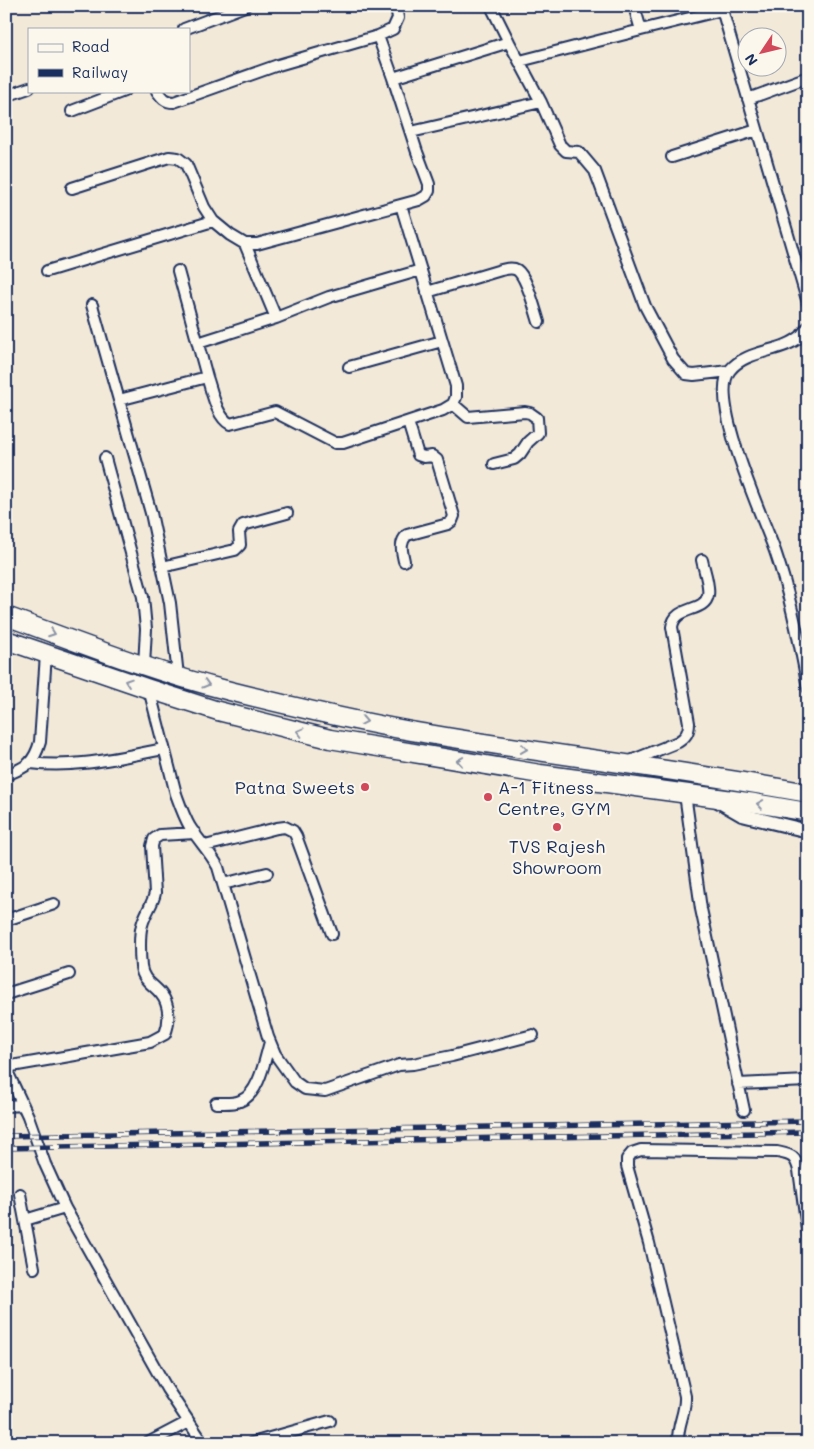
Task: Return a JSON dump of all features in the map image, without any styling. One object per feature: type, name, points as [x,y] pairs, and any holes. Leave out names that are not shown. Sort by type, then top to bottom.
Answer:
[{"type":"highway","points":[[6,616],[144,666],[253,697],[335,716],[411,731],[807,792]]},
{"type":"highway","points":[[6,640],[218,711],[330,739],[540,774],[808,812]]},
{"type":"street","points":[[187,28],[245,6]]},
{"type":"street","points":[[158,92],[162,99],[167,102],[174,102],[278,65],[378,36],[393,29],[398,18],[396,6]]},
{"type":"street","points":[[491,6],[541,102],[562,148],[579,152],[595,171],[639,292],[673,359],[686,374],[729,372]]},
{"type":"street","points":[[634,6],[640,30]]},
{"type":"street","points":[[520,61],[721,8],[808,303]]},
{"type":"street","points":[[72,188],[169,157],[178,158],[186,164],[204,207],[213,221],[245,244],[257,244],[283,238],[419,200],[426,196],[429,191],[429,184],[416,152],[378,36]]},
{"type":"street","points":[[393,78],[509,42]]},
{"type":"street","points":[[748,99],[808,77]]},
{"type":"street","points":[[6,96],[28,88]]},
{"type":"street","points":[[72,111],[121,92]]},
{"type":"street","points":[[411,132],[541,102]]},
{"type":"street","points":[[672,157],[757,130]]},
{"type":"street","points":[[178,271],[207,377],[220,415],[225,422],[230,424],[275,412],[335,443],[343,443],[442,410],[453,404],[456,397],[456,386],[401,205]]},
{"type":"street","points":[[47,271],[213,221]]},
{"type":"street","points":[[245,244],[276,318]]},
{"type":"street","points":[[427,292],[510,268],[522,275],[539,322]]},
{"type":"street","points":[[198,343],[276,318],[329,297],[421,270]]},
{"type":"street","points":[[92,305],[151,514],[173,628],[178,676]]},
{"type":"street","points":[[808,327],[800,336],[789,343],[754,354],[737,364],[729,372],[724,382],[725,399],[735,446],[779,564],[799,642],[808,688]]},
{"type":"street","points":[[349,367],[442,341]]},
{"type":"street","points":[[119,400],[207,377]]},
{"type":"street","points":[[453,404],[468,418],[525,412],[530,412],[537,418],[538,433],[528,442],[518,456],[510,461],[494,464]]},
{"type":"street","points":[[404,561],[401,544],[407,535],[448,524],[454,516],[437,460],[432,456],[424,457],[418,455],[408,422]]},
{"type":"street","points":[[105,458],[143,598],[146,630],[144,666]]},
{"type":"street","points":[[162,567],[235,550],[240,545],[240,532],[243,525],[287,513]]},
{"type":"street","points":[[625,764],[678,742],[685,737],[689,730],[672,627],[673,621],[677,616],[700,606],[706,600],[708,594],[702,560]]},
{"type":"street","points":[[6,775],[31,763],[37,754],[40,742],[46,654]]},
{"type":"street","points":[[149,689],[176,794],[187,821],[218,867],[270,1042],[275,1054],[295,1082],[305,1089],[325,1091],[399,1065],[452,1056],[533,1035]]},
{"type":"street","points":[[31,763],[52,766],[69,765],[164,749]]},
{"type":"street","points":[[685,794],[701,909],[744,1110]]},
{"type":"street","points":[[713,798],[742,815],[808,831]]},
{"type":"street","points":[[205,846],[276,828],[286,827],[293,831],[302,849],[332,934]]},
{"type":"street","points":[[195,833],[160,835],[154,839],[152,846],[155,893],[154,900],[142,925],[141,965],[143,974],[148,982],[161,993],[165,1000],[168,1009],[168,1026],[165,1034],[150,1042],[6,1068],[65,1208],[167,1389],[203,1443]]},
{"type":"street","points":[[223,884],[267,873]]},
{"type":"street","points":[[6,920],[54,904]]},
{"type":"street","points":[[6,994],[69,974]]},
{"type":"street","points":[[216,1103],[240,1101],[250,1094],[258,1081],[270,1042]]},
{"type":"street","points":[[738,1084],[808,1081]]},
{"type":"street","points":[[6,1106],[23,1105]]},
{"type":"street","points":[[678,1443],[678,1425],[686,1407],[685,1396],[650,1243],[627,1166],[627,1159],[632,1153],[641,1150],[777,1152],[790,1154],[796,1160],[799,1170],[808,1236]]},
{"type":"street","points":[[20,1194],[34,1268]]},
{"type":"street","points":[[25,1220],[65,1208]]},
{"type":"street","points":[[252,1443],[330,1421]]},
{"type":"street","points":[[148,1443],[188,1422]]},
{"type":"railway","points":[[6,1136],[808,1121]]},
{"type":"railway","points":[[6,1148],[808,1132]]},
{"type":"place","name":"Patna Sweets","points":[[365,787]]},
{"type":"place","name":"A-1 Fitness Centre, GYM","points":[[488,797]]},
{"type":"place","name":"TVS Rajesh Showroom","points":[[557,827]]}]
